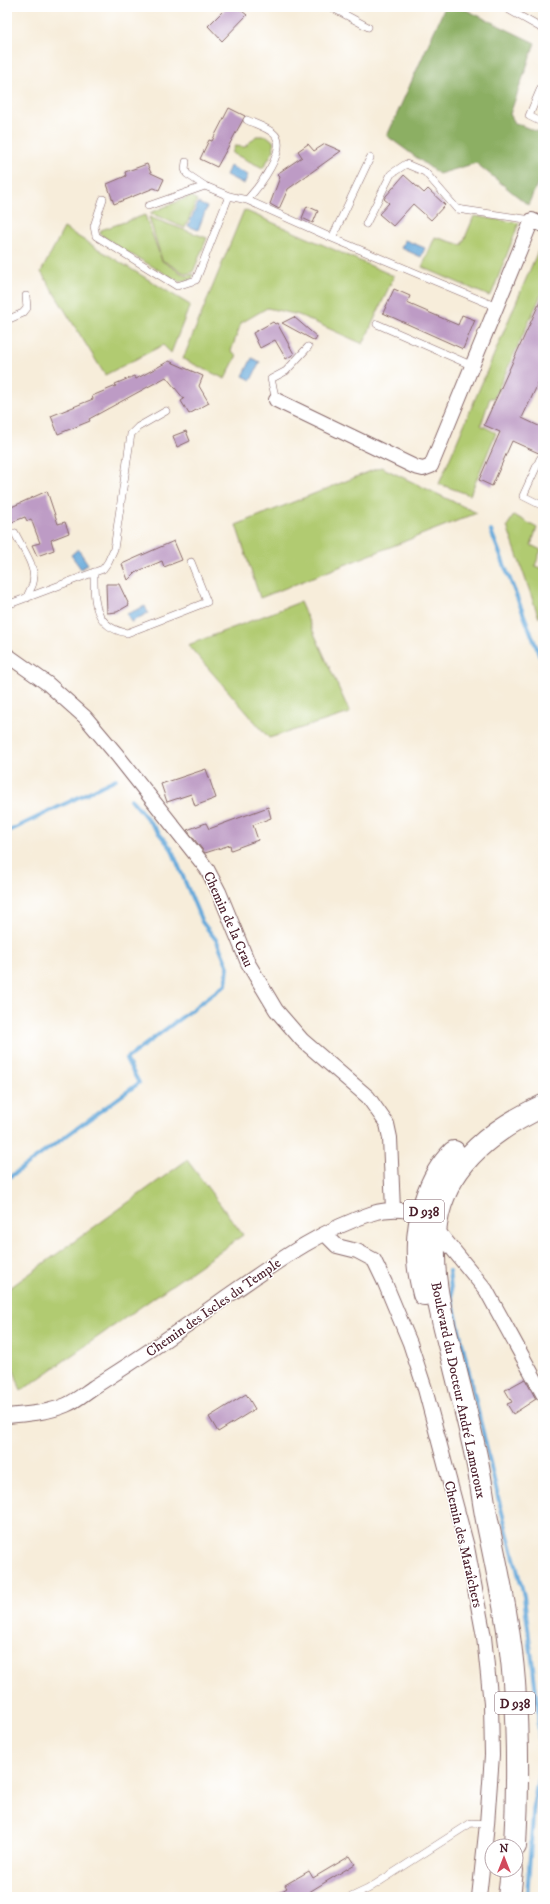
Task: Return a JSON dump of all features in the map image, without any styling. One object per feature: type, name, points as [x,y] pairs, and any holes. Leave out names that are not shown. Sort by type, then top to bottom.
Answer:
[{"type":"main road","name":"Boulevard du Docteur André Lamoroux","points":[[515,1838],[518,1780],[514,1681],[509,1634],[477,1461],[445,1331],[435,1279],[429,1221],[428,1193],[450,1156],[484,1126],[543,1097]]},
{"type":"main road","name":"Boulevard du Docteur André Lamoroux","points":[[485,1506],[445,1380],[428,1317],[418,1258],[418,1242],[464,1162],[476,1149],[504,1127],[543,1106]]},
{"type":"main road","points":[[509,1897],[511,1878]]},
{"type":"street","points":[[276,400],[423,469],[431,466],[497,307],[538,223]]},
{"type":"street","name":"Chemin de la Crau","points":[[7,655],[48,684],[85,717],[117,755],[208,869],[248,963],[276,1010],[302,1040],[368,1097],[386,1124],[390,1138],[393,1210]]},
{"type":"street","name":"Chemin des Iscles du Temple","points":[[7,1416],[42,1412],[67,1405],[138,1359],[286,1256],[325,1234],[373,1213],[393,1210],[429,1221]]},
{"type":"street","points":[[429,1221],[486,1290],[543,1394]]},
{"type":"street","name":"Chemin des Maraîchers","points":[[325,1234],[337,1246],[358,1251],[374,1260],[410,1343],[425,1389],[467,1547],[484,1637],[491,1704],[492,1755],[487,1824],[479,1897]]},
{"type":"lane","points":[[331,7],[368,27]]},
{"type":"lane","points":[[504,7],[543,29]]},
{"type":"lane","points":[[543,83],[529,116],[543,123]]},
{"type":"lane","points":[[246,200],[257,189],[278,152],[279,144],[274,133],[247,120]]},
{"type":"lane","points":[[332,238],[370,158]]},
{"type":"lane","points":[[186,162],[185,169],[187,174],[205,186],[229,196],[246,200],[332,238],[497,307]]},
{"type":"lane","points":[[366,224],[391,174],[406,164],[425,172],[457,209],[538,223]]},
{"type":"lane","points":[[148,206],[205,186]]},
{"type":"lane","points":[[103,198],[94,226],[96,236],[177,286],[196,280],[229,196]]},
{"type":"lane","points":[[7,320],[23,314],[27,308],[26,296]]},
{"type":"lane","points":[[378,324],[473,366]]},
{"type":"lane","points":[[276,400],[271,379],[286,371],[308,347]]},
{"type":"lane","points":[[7,605],[94,572],[105,566],[114,550],[131,434],[138,427],[166,411]]},
{"type":"lane","points":[[540,459],[522,496],[543,506]]},
{"type":"lane","points":[[15,533],[34,573],[33,585],[28,591],[27,598]]},
{"type":"lane","points":[[94,572],[94,594],[97,610],[106,626],[117,631],[127,633],[206,602],[191,562]]},
{"type":"lane","points":[[351,1897],[368,1889],[471,1823],[487,1824]]},
{"type":"green space","points":[[445,7],[460,7],[535,43],[510,114],[515,123],[543,134],[543,171],[528,205],[476,163],[439,174],[387,136]]},
{"type":"green space","points":[[256,136],[267,136],[273,141],[274,150],[263,168],[232,153],[235,146],[245,147]]},
{"type":"green space","points":[[191,196],[197,200],[185,228],[150,213]]},
{"type":"green space","points":[[244,210],[394,276],[363,344],[299,315],[267,308],[241,323],[231,351],[237,355],[225,379],[183,359]]},
{"type":"green space","points":[[145,215],[162,261],[186,276],[194,274],[192,279],[180,282],[120,248],[100,234],[101,230]]},
{"type":"green space","points":[[474,216],[519,223],[492,293],[489,296],[422,267],[435,237],[462,245]]},
{"type":"green space","points":[[149,217],[207,238],[193,272],[186,274],[162,260]]},
{"type":"green space","points":[[64,228],[190,305],[171,353],[163,345],[105,375],[41,272]]},
{"type":"green space","points":[[543,239],[543,291],[494,398],[490,398],[481,425],[496,433],[470,495],[439,484]]},
{"type":"green space","points":[[381,467],[477,513],[260,598],[236,525]]},
{"type":"green space","points":[[514,515],[537,528],[531,545],[541,550],[535,566],[543,569],[543,608],[539,618],[507,526]]},
{"type":"green space","points":[[300,602],[350,713],[269,738],[188,645]]},
{"type":"green space","points":[[187,1160],[243,1235],[21,1391],[7,1350],[7,1290]]},
{"type":"water","points":[[230,166],[248,175],[244,184],[226,175]]},
{"type":"water","points":[[198,203],[207,207],[198,230],[188,226]]},
{"type":"water","points":[[405,240],[425,248],[421,257],[401,248]]},
{"type":"water","points":[[252,358],[260,362],[251,380],[243,376]]},
{"type":"water","points":[[78,549],[88,564],[81,569],[71,555]]},
{"type":"water","points":[[145,606],[148,613],[131,622],[127,614]]},
{"type":"building","points":[[227,7],[237,7],[247,15],[222,41],[208,26]]},
{"type":"building","points":[[229,108],[245,116],[217,167],[200,159],[209,140],[212,141]]},
{"type":"building","points":[[308,144],[314,151],[325,144],[341,151],[288,189],[279,209],[270,204],[280,177],[277,174],[302,157],[298,151]]},
{"type":"building","points":[[147,164],[151,173],[164,179],[159,190],[154,188],[114,204],[107,184],[126,176],[125,172]]},
{"type":"building","points":[[404,175],[424,193],[428,189],[445,205],[431,220],[413,204],[393,226],[379,214],[389,203],[384,199]]},
{"type":"building","points":[[307,206],[318,211],[313,223],[302,218]]},
{"type":"building","points":[[394,289],[410,296],[407,303],[458,325],[462,315],[475,320],[463,349],[383,313]]},
{"type":"building","points":[[543,295],[543,373],[522,418],[543,428],[543,455],[512,441],[492,486],[479,480],[500,432],[484,425]]},
{"type":"building","points":[[294,317],[317,337],[315,341],[282,323]]},
{"type":"building","points":[[273,322],[275,324],[277,323],[294,354],[286,359],[275,340],[260,348],[253,333]]},
{"type":"building","points":[[169,361],[203,376],[199,386],[209,403],[189,414],[181,401],[184,399],[166,377],[89,419],[90,421],[58,434],[51,416],[93,399],[92,396],[116,386],[115,384],[134,376],[136,379]]},
{"type":"building","points":[[186,431],[190,441],[177,447],[173,436]]},
{"type":"building","points":[[47,491],[58,524],[65,522],[69,533],[51,540],[54,550],[37,556],[32,545],[40,543],[31,519],[27,521],[25,517],[7,524],[7,509]]},
{"type":"building","points":[[174,541],[182,560],[164,567],[162,561],[136,572],[128,580],[122,564]]},
{"type":"building","points":[[106,584],[119,584],[129,605],[117,612],[107,613]]},
{"type":"building","points":[[206,769],[216,798],[195,806],[191,794],[167,802],[161,784]]},
{"type":"building","points":[[268,807],[271,818],[253,825],[258,840],[231,850],[230,845],[205,853],[187,830],[206,823],[209,829]]},
{"type":"building","points":[[525,1379],[536,1399],[513,1414],[507,1404],[512,1402],[505,1390]]},
{"type":"building","points":[[246,1394],[255,1409],[218,1432],[209,1417]]},
{"type":"building","points":[[350,1856],[355,1864],[301,1897],[272,1897],[287,1888],[285,1885],[309,1871],[313,1878]]},
{"type":"waterway","points":[[491,531],[543,664]]},
{"type":"waterway","points":[[7,832],[116,779]]},
{"type":"waterway","points":[[7,1179],[139,1083],[126,1059],[226,984],[228,967],[217,941],[202,922],[171,848],[131,799]]},
{"type":"waterway","points":[[449,1271],[452,1299],[498,1497],[524,1596],[538,1708],[540,1767],[534,1802],[527,1897]]}]
